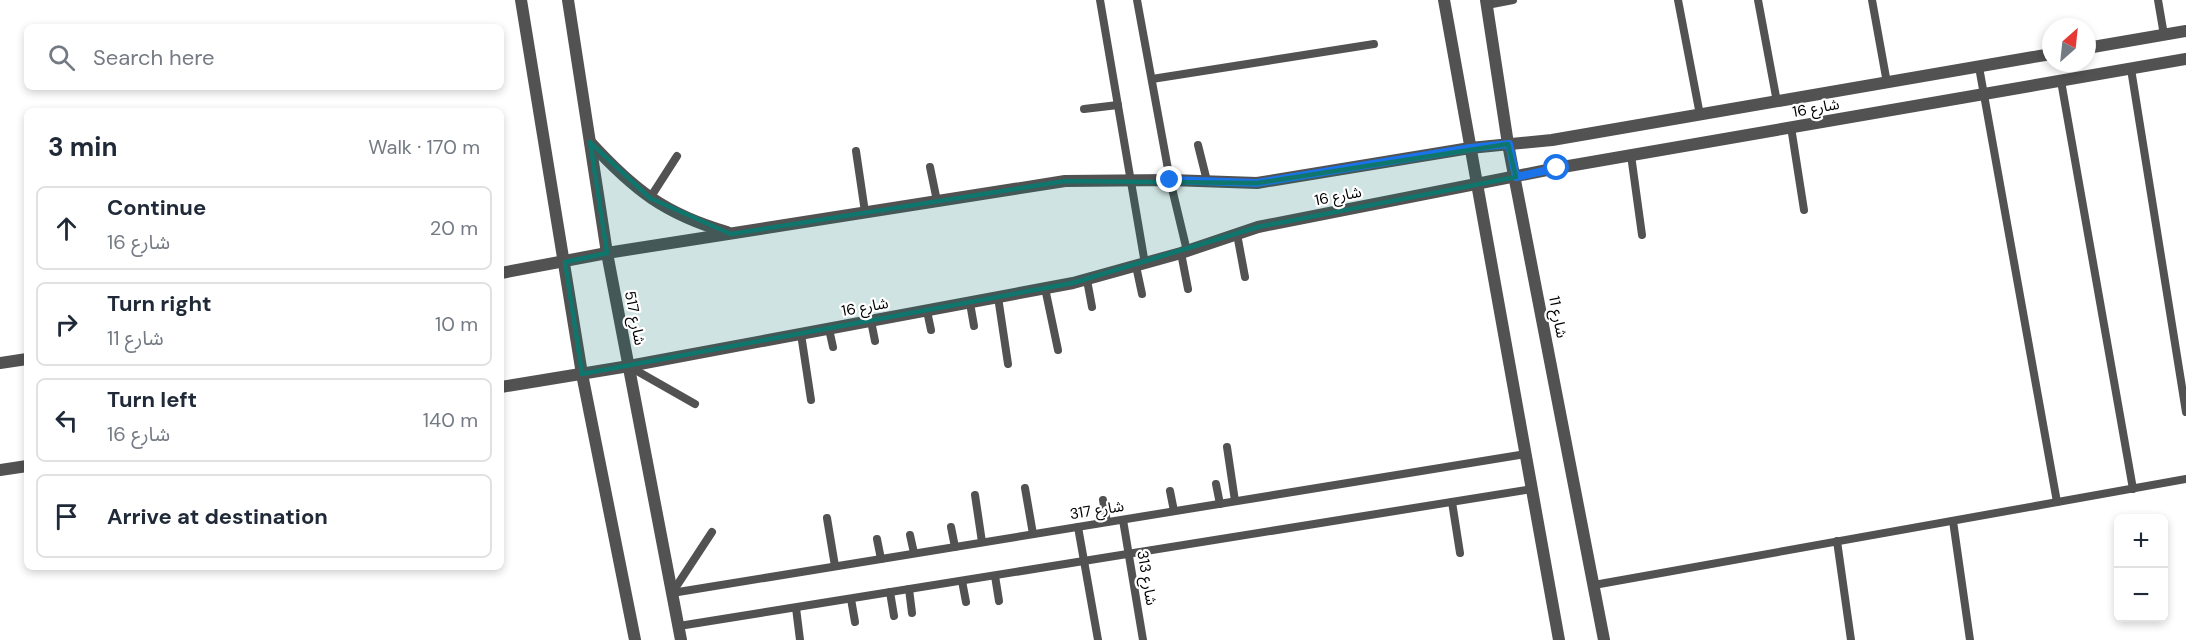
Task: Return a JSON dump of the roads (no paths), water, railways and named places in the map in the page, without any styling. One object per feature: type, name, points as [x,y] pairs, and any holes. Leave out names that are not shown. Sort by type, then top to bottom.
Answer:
[{"type":"street","points":[[521,0],[582,374],[635,640]]},
{"type":"street","name":"شارع 517","points":[[568,0],[607,253],[681,640]]},
{"type":"street","points":[[1444,0],[1559,640]]},
{"type":"street","name":"شارع 11","points":[[1487,2],[1509,144],[1604,640]]},
{"type":"street","points":[[2096,46],[2186,31]]},
{"type":"street","name":"شارع 16","points":[[504,272],[607,253],[1065,181],[1131,179],[1257,183],[1470,148],[1552,140],[2042,56]]},
{"type":"street","name":"شارع 16","points":[[504,387],[629,366],[1087,280],[1184,252],[1258,227],[1631,155],[2186,59]]},
{"type":"street","points":[[590,142],[618,173],[650,198],[676,213],[731,234]]},
{"type":"street","points":[[0,363],[24,359]]},
{"type":"street","points":[[0,470],[24,466]]},
{"type":"lane","points":[[1100,0],[1131,179],[1142,294]]},
{"type":"lane","points":[[1137,0],[1184,252],[1188,289]]},
{"type":"lane","points":[[1487,2],[1513,0]]},
{"type":"lane","points":[[1678,0],[1700,115]]},
{"type":"lane","points":[[1758,0],[1777,102]]},
{"type":"lane","points":[[1872,0],[1887,83]]},
{"type":"lane","points":[[2157,0],[2164,35]]},
{"type":"lane","points":[[1152,78],[1374,44]]},
{"type":"lane","points":[[1979,67],[2057,502]]},
{"type":"lane","points":[[2131,69],[2186,412]]},
{"type":"lane","points":[[2061,81],[2133,489]]},
{"type":"lane","points":[[1084,109],[1118,105]]},
{"type":"lane","points":[[1791,127],[1804,210]]},
{"type":"lane","points":[[1198,145],[1207,181]]},
{"type":"lane","points":[[856,151],[865,213]]},
{"type":"lane","points":[[1631,155],[1642,235]]},
{"type":"lane","points":[[650,198],[677,156]]},
{"type":"lane","points":[[930,166],[937,201]]},
{"type":"lane","points":[[1237,234],[1245,278]]},
{"type":"lane","points":[[1087,280],[1092,307]]},
{"type":"lane","points":[[1046,288],[1058,350]]},
{"type":"lane","points":[[998,297],[1008,364]]},
{"type":"lane","points":[[970,303],[974,326]]},
{"type":"lane","points":[[927,311],[931,330]]},
{"type":"lane","points":[[871,321],[875,341]]},
{"type":"lane","points":[[829,329],[833,347]]},
{"type":"lane","points":[[801,334],[811,400]]},
{"type":"lane","points":[[629,366],[695,404]]},
{"type":"lane","points":[[1227,447],[1235,501]]},
{"type":"lane","name":"شارع 317","points":[[672,593],[1526,454]]},
{"type":"lane","points":[[1594,585],[2186,479]]},
{"type":"lane","points":[[1216,484],[1220,504]]},
{"type":"lane","points":[[1025,488],[1032,534]]},
{"type":"lane","points":[[679,626],[1532,489]]},
{"type":"lane","points":[[1170,491],[1174,511]]},
{"type":"lane","points":[[975,495],[982,542]]},
{"type":"lane","points":[[1103,500],[1107,522]]},
{"type":"lane","points":[[1452,502],[1460,553]]},
{"type":"lane","points":[[827,518],[836,566]]},
{"type":"lane","name":"شارع 313","points":[[1123,519],[1143,640]]},
{"type":"lane","points":[[1953,521],[1970,640]]},
{"type":"lane","points":[[951,527],[955,547]]},
{"type":"lane","points":[[1078,527],[1098,640]]},
{"type":"lane","points":[[672,593],[712,532]]},
{"type":"lane","points":[[910,535],[914,554]]},
{"type":"lane","points":[[877,539],[881,559]]},
{"type":"lane","points":[[1837,541],[1851,640]]},
{"type":"lane","points":[[995,576],[999,601]]},
{"type":"lane","points":[[962,581],[966,602]]},
{"type":"lane","points":[[909,590],[912,613]]},
{"type":"lane","points":[[890,592],[894,616]]},
{"type":"lane","points":[[851,599],[855,622]]},
{"type":"lane","points":[[796,608],[800,640]]}]
